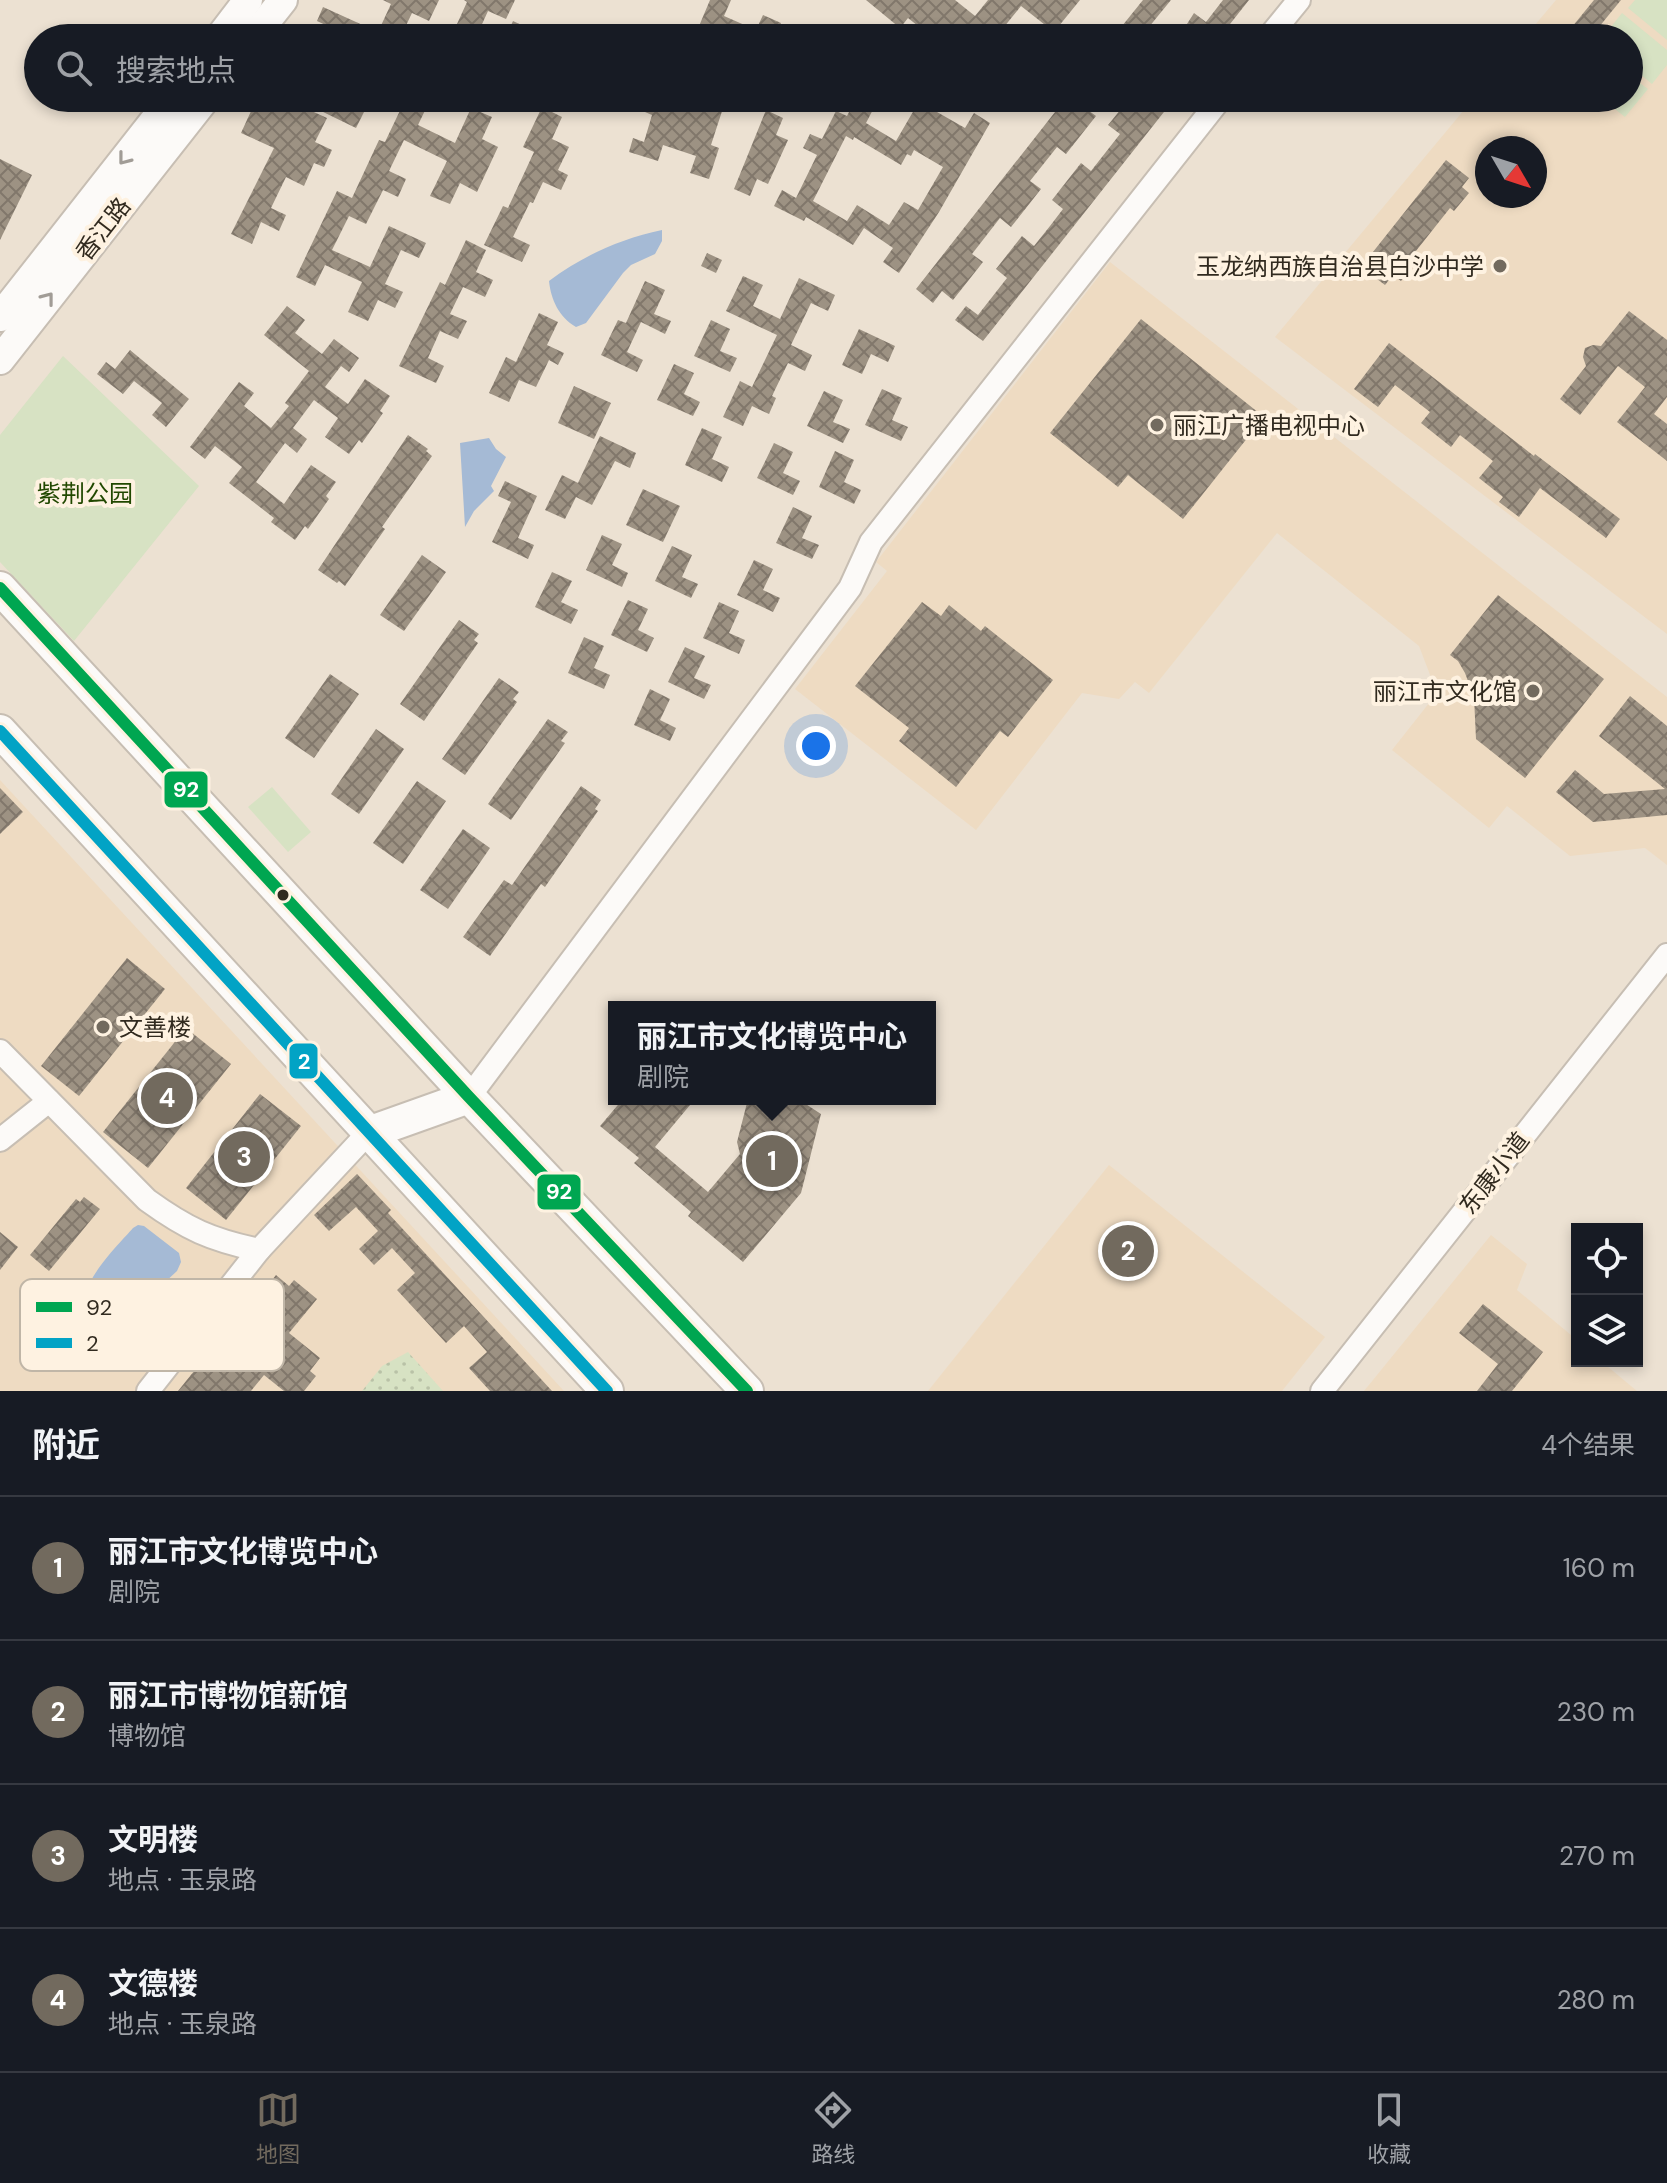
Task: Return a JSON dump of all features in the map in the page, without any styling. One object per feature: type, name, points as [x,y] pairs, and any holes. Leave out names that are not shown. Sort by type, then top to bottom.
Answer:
[{"type":"highway","points":[[0,588],[469,1097],[747,1391]]},
{"type":"highway","points":[[0,731],[607,1391]]},
{"type":"highway","points":[[368,1133],[469,1097]]},
{"type":"main road","points":[[230,24],[248,0]]},
{"type":"main road","points":[[264,24],[283,0]]},
{"type":"main road","name":"香江路","points":[[0,317],[161,112]]},
{"type":"main road","name":"香江路","points":[[0,360],[195,112]]},
{"type":"street","points":[[1279,24],[1299,0]]},
{"type":"street","points":[[469,1097],[850,588],[871,542],[1210,112]]},
{"type":"street","name":"东康小道","points":[[1322,1391],[1667,955]]},
{"type":"street","points":[[0,1051],[147,1200],[172,1219],[220,1242],[259,1250]]},
{"type":"street","points":[[0,1140],[49,1101]]},
{"type":"street","points":[[236,1279],[259,1250],[368,1133]]},
{"type":"street","points":[[148,1391],[164,1371]]},
{"type":"shaded area","name":"玉龙纳西族自治县白沙中学","points":[[1556,0],[1667,0],[1667,634],[1275,337],[1462,112],[1643,112],[1643,24],[1536,24]]},
{"type":"shaded area","points":[[1110,262],[1667,697],[1667,865],[1645,848],[1570,856],[1507,806],[1489,828],[1392,750],[1437,693],[1419,646],[1277,533],[1149,693],[1135,682],[1119,699],[1082,693],[976,830],[795,689],[887,571],[876,562]]},
{"type":"shaded area","points":[[0,780],[564,1391],[0,1391]]},
{"type":"shaded area","points":[[1109,1165],[1325,1337],[1282,1391],[928,1391]]},
{"type":"shaded area","points":[[1491,1235],[1527,1264],[1517,1290],[1571,1335],[1571,1367],[1608,1367],[1637,1391],[1364,1391]]},
{"type":"green space","points":[[1635,0],[1667,0],[1667,40],[1628,8]]},
{"type":"green space","points":[[1622,13],[1635,24],[1613,24]]},
{"type":"green space","points":[[1643,30],[1667,50],[1667,65],[1652,84],[1643,77]]},
{"type":"green space","name":"紫荆公园","points":[[63,356],[199,486],[74,641],[0,562],[0,435]]},
{"type":"green space","points":[[272,787],[311,832],[288,852],[248,807]]},
{"type":"green space","points":[[408,1352],[443,1391],[362,1391],[382,1366]]},
{"type":"water","points":[[662,230],[662,241],[655,254],[631,265],[623,273],[586,323],[576,327],[565,318],[554,301],[549,281],[603,249]]},
{"type":"water","points":[[489,438],[506,457],[491,486],[494,491],[474,511],[465,527],[460,443]]},
{"type":"water","points":[[144,1226],[179,1253],[181,1262],[177,1271],[168,1279],[92,1279],[102,1264],[133,1228]]},
{"type":"building","points":[[383,0],[439,0],[429,21],[412,13],[407,24],[382,24],[391,4]]},
{"type":"building","points":[[464,0],[515,0],[506,19],[488,11],[482,24],[457,24],[467,2]]},
{"type":"building","points":[[710,0],[731,0],[724,16],[742,24],[700,24]]},
{"type":"building","points":[[866,0],[955,0],[975,16],[988,0],[1080,0],[1060,24],[1044,24],[1021,6],[1006,24],[916,24],[908,18],[903,24],[895,24]]},
{"type":"building","points":[[1143,0],[1171,0],[1151,24],[1124,24]]},
{"type":"building","points":[[1223,0],[1249,0],[1230,24],[1187,24],[1194,13],[1206,22]]},
{"type":"building","points":[[1594,0],[1621,0],[1601,24],[1574,24]]},
{"type":"building","points":[[323,7],[360,24],[323,24],[317,21]]},
{"type":"building","points":[[763,15],[781,24],[759,24]]},
{"type":"building","points":[[251,112],[314,112],[327,118],[315,142],[332,150],[324,167],[314,163],[304,186],[286,177],[271,208],[286,215],[279,231],[261,222],[252,244],[231,234],[274,148],[241,133]]},
{"type":"building","points":[[323,112],[364,112],[356,128]]},
{"type":"building","points":[[399,112],[424,112],[418,125],[455,143],[469,112],[480,112],[492,117],[482,139],[498,147],[477,192],[460,183],[450,204],[430,196],[447,161],[404,140],[389,171],[406,179],[398,197],[383,190],[366,224],[349,216],[332,250],[370,267],[389,226],[426,243],[419,258],[401,250],[385,284],[403,292],[395,308],[378,300],[368,321],[348,312],[362,282],[325,265],[315,286],[296,277],[337,191],[352,198],[379,140],[385,142]]},
{"type":"building","points":[[540,112],[552,112],[562,117],[552,139],[569,147],[558,170],[568,175],[561,190],[543,182],[533,203],[530,202],[513,237],[530,245],[522,262],[484,245],[503,206],[508,208],[534,152],[523,147]]},
{"type":"building","points":[[645,112],[722,112],[711,145],[719,148],[709,179],[690,173],[696,156],[663,145],[658,161],[629,152],[633,138],[644,142],[652,115]]},
{"type":"building","points":[[765,112],[783,118],[776,135],[788,140],[768,184],[757,179],[750,196],[734,189]]},
{"type":"building","points":[[838,112],[847,116],[849,112],[872,112],[866,123],[896,141],[913,112],[937,112],[965,128],[974,113],[990,123],[939,212],[899,273],[883,262],[893,248],[864,228],[853,245],[806,217],[804,221],[774,206],[782,190],[796,198],[817,155],[803,148],[810,134],[822,139]],"holes":[[[846,136],[853,140],[854,137],[901,165],[907,154],[911,156],[914,150],[943,167],[918,210],[904,202],[889,225],[857,205],[847,221],[813,201]]]},
{"type":"building","points":[[1055,112],[1090,112],[1096,116],[1066,154],[1057,147],[1030,181],[1041,189],[1011,227],[1000,218],[972,254],[983,262],[953,300],[942,291],[933,303],[916,289]]},
{"type":"building","points":[[1119,112],[1164,112],[983,341],[955,320],[966,306],[978,315],[1007,278],[996,269],[1022,236],[1034,246],[1050,226],[1063,209],[1052,200],[1081,163],[1091,171],[1120,134],[1108,125]]},
{"type":"building","points":[[0,159],[32,175],[0,240]]},
{"type":"building","points":[[1446,160],[1469,178],[1462,187],[1469,193],[1454,211],[1450,208],[1412,256],[1417,260],[1401,281],[1393,275],[1385,285],[1361,267]]},
{"type":"building","points":[[466,240],[486,250],[476,272],[493,280],[485,297],[463,287],[450,314],[467,321],[458,339],[440,331],[428,358],[444,366],[436,383],[399,366],[440,282],[445,285]]},
{"type":"building","points":[[707,253],[722,260],[716,273],[701,266]]},
{"type":"building","points":[[743,276],[763,285],[753,306],[780,319],[799,278],[835,295],[828,311],[811,303],[791,345],[812,355],[805,371],[788,363],[772,396],[776,398],[769,414],[752,406],[743,426],[723,417],[740,381],[752,387],[777,335],[726,311]]},
{"type":"building","points":[[645,281],[665,290],[654,314],[671,321],[665,334],[641,322],[627,352],[643,360],[637,372],[601,355],[618,320],[626,323]]},
{"type":"building","points":[[287,306],[305,320],[295,333],[322,354],[334,339],[359,358],[349,372],[341,366],[325,387],[348,404],[365,379],[390,396],[380,411],[383,413],[362,443],[359,440],[349,454],[325,437],[338,418],[314,400],[293,428],[307,439],[297,453],[285,443],[256,482],[284,504],[311,465],[336,482],[326,496],[329,499],[308,529],[305,526],[295,540],[271,522],[274,518],[229,483],[242,467],[215,446],[205,459],[190,447],[239,382],[254,393],[244,406],[271,428],[289,406],[285,403],[309,371],[264,335]]},
{"type":"building","points":[[1629,311],[1667,340],[1667,397],[1654,414],[1667,424],[1667,461],[1617,422],[1645,387],[1618,366],[1580,415],[1560,399],[1586,366],[1583,357],[1585,348],[1601,346]]},
{"type":"building","points":[[539,313],[558,322],[547,345],[564,353],[558,365],[549,360],[536,387],[519,380],[509,402],[489,393],[506,357],[516,362]]},
{"type":"building","name":"丽江广播电视中心","points":[[1141,319],[1264,417],[1183,519],[1128,475],[1118,487],[1050,433]]},
{"type":"building","points":[[711,320],[730,329],[720,351],[737,358],[730,372],[694,356]]},
{"type":"building","points":[[859,329],[895,346],[888,362],[871,354],[862,374],[842,365]]},
{"type":"building","points":[[1389,343],[1620,519],[1606,538],[1540,488],[1519,517],[1499,502],[1503,497],[1479,478],[1493,461],[1460,435],[1451,447],[1421,423],[1430,412],[1395,385],[1378,407],[1354,389]]},
{"type":"building","points":[[130,350],[189,399],[166,427],[152,415],[162,403],[134,381],[123,394],[97,374],[106,362],[115,369]]},
{"type":"building","points":[[674,364],[694,373],[684,394],[700,402],[693,416],[657,400]]},
{"type":"building","points":[[574,386],[611,403],[594,439],[558,423]]},
{"type":"building","points":[[882,389],[902,398],[892,420],[908,427],[901,441],[865,425]]},
{"type":"building","points":[[824,391],[843,400],[833,422],[850,429],[843,443],[807,426]]},
{"type":"building","points":[[702,428],[722,437],[712,459],[729,467],[722,482],[685,465]]},
{"type":"building","points":[[408,435],[428,449],[426,451],[432,456],[345,586],[339,581],[337,583],[318,570]]},
{"type":"building","points":[[600,436],[636,453],[630,468],[615,461],[592,505],[576,497],[565,519],[545,510],[562,475],[578,483]]},
{"type":"building","points":[[774,443],[793,452],[783,473],[800,481],[793,495],[757,478]]},
{"type":"building","points":[[835,451],[854,460],[844,482],[861,490],[854,504],[819,487]]},
{"type":"building","points":[[505,481],[537,496],[518,538],[534,545],[528,559],[492,542],[511,502],[498,496]]},
{"type":"building","points":[[643,489],[680,506],[663,542],[626,525]]},
{"type":"building","points":[[793,507],[812,516],[802,538],[819,545],[812,559],[776,543]]},
{"type":"building","points":[[602,535],[622,544],[612,565],[628,573],[622,587],[586,570]]},
{"type":"building","points":[[672,546],[692,555],[682,577],[698,584],[691,598],[655,581]]},
{"type":"building","points":[[422,555],[446,572],[404,631],[380,615]]},
{"type":"building","points":[[754,560],[773,569],[763,590],[780,598],[773,612],[737,595]]},
{"type":"building","points":[[552,572],[572,581],[561,602],[578,610],[571,624],[535,607]]},
{"type":"building","name":"丽江市文化馆","points":[[1498,595],[1604,679],[1525,778],[1476,739],[1474,697],[1465,673],[1450,655]]},
{"type":"building","points":[[628,600],[648,609],[638,630],[654,638],[647,652],[611,635]]},
{"type":"building","points":[[719,602],[739,611],[729,633],[745,640],[739,654],[703,638]]},
{"type":"building","points":[[922,602],[941,616],[949,605],[981,631],[985,626],[1053,680],[1008,737],[1000,731],[956,787],[899,741],[909,728],[855,686]]},
{"type":"building","points":[[459,620],[479,634],[474,640],[478,643],[424,721],[400,704]]},
{"type":"building","points":[[584,637],[604,646],[594,668],[610,675],[604,689],[568,673]]},
{"type":"building","points":[[685,647],[705,656],[694,678],[711,685],[704,699],[668,682]]},
{"type":"building","points":[[330,674],[359,694],[314,758],[285,738]]},
{"type":"building","points":[[499,678],[519,692],[513,699],[517,702],[465,775],[442,759]]},
{"type":"building","points":[[650,689],[670,699],[660,720],[676,728],[670,741],[634,725]]},
{"type":"building","points":[[1630,696],[1667,726],[1667,815],[1593,822],[1556,792],[1575,770],[1604,794],[1665,789],[1599,736]]},
{"type":"building","points":[[548,719],[568,732],[561,741],[565,743],[511,820],[488,804]]},
{"type":"building","points":[[376,729],[404,749],[359,814],[331,794]]},
{"type":"building","points":[[417,781],[446,801],[403,864],[373,843]]},
{"type":"building","points":[[581,786],[601,800],[595,809],[598,811],[545,887],[541,884],[490,956],[463,937],[504,880],[512,885]]},
{"type":"building","points":[[0,788],[23,812],[0,834]]},
{"type":"building","points":[[463,829],[490,848],[448,909],[420,890]]},
{"type":"building","name":"文善楼","points":[[127,958],[165,989],[79,1096],[41,1066]]},
{"type":"building","points":[[186,1028],[231,1064],[148,1168],[103,1132]]},
{"type":"building","points":[[260,1094],[301,1126],[226,1220],[186,1188]]},
{"type":"building","points":[[618,1105],[690,1105],[655,1147],[708,1192],[740,1154],[737,1142],[746,1105],[807,1105],[821,1114],[801,1193],[743,1262],[688,1216],[691,1212],[634,1163],[639,1158],[600,1126]]},
{"type":"building","points":[[357,1174],[391,1210],[388,1213],[552,1391],[490,1391],[469,1368],[487,1352],[464,1326],[446,1343],[397,1290],[415,1273],[392,1248],[374,1265],[359,1249],[378,1231],[356,1207],[329,1231],[314,1215]]},
{"type":"building","points":[[84,1197],[100,1209],[49,1271],[30,1255],[76,1199],[80,1202]]},
{"type":"building","points":[[0,1232],[18,1247],[0,1270]]},
{"type":"building","points":[[294,1280],[317,1299],[289,1333],[320,1358],[310,1371],[316,1376],[304,1391],[284,1391],[264,1375],[251,1391],[178,1391],[194,1371],[284,1371],[284,1282],[289,1286]]},
{"type":"building","points":[[1483,1304],[1543,1352],[1512,1391],[1477,1391],[1498,1364],[1459,1333]]},
{"type":"transit line","name":"92","points":[[0,588],[469,1097],[747,1391]]},
{"type":"transit line","name":"2","points":[[0,731],[607,1391]]},
{"type":"place","name":"玉龙纳西族自治县白沙中学","points":[[1500,266]]},
{"type":"place","name":"丽江广播电视中心","points":[[1157,425]]},
{"type":"place","name":"丽江市文化馆","points":[[1533,691]]},
{"type":"place","name":"文善楼","points":[[103,1027]]},
{"type":"place","name":"文德楼","points":[[167,1098]]},
{"type":"place","name":"文明楼","points":[[244,1157]]},
{"type":"place","name":"丽江市文化博览中心","points":[[772,1161]]},
{"type":"place","name":"丽江市博物馆新馆","points":[[1128,1251]]}]
